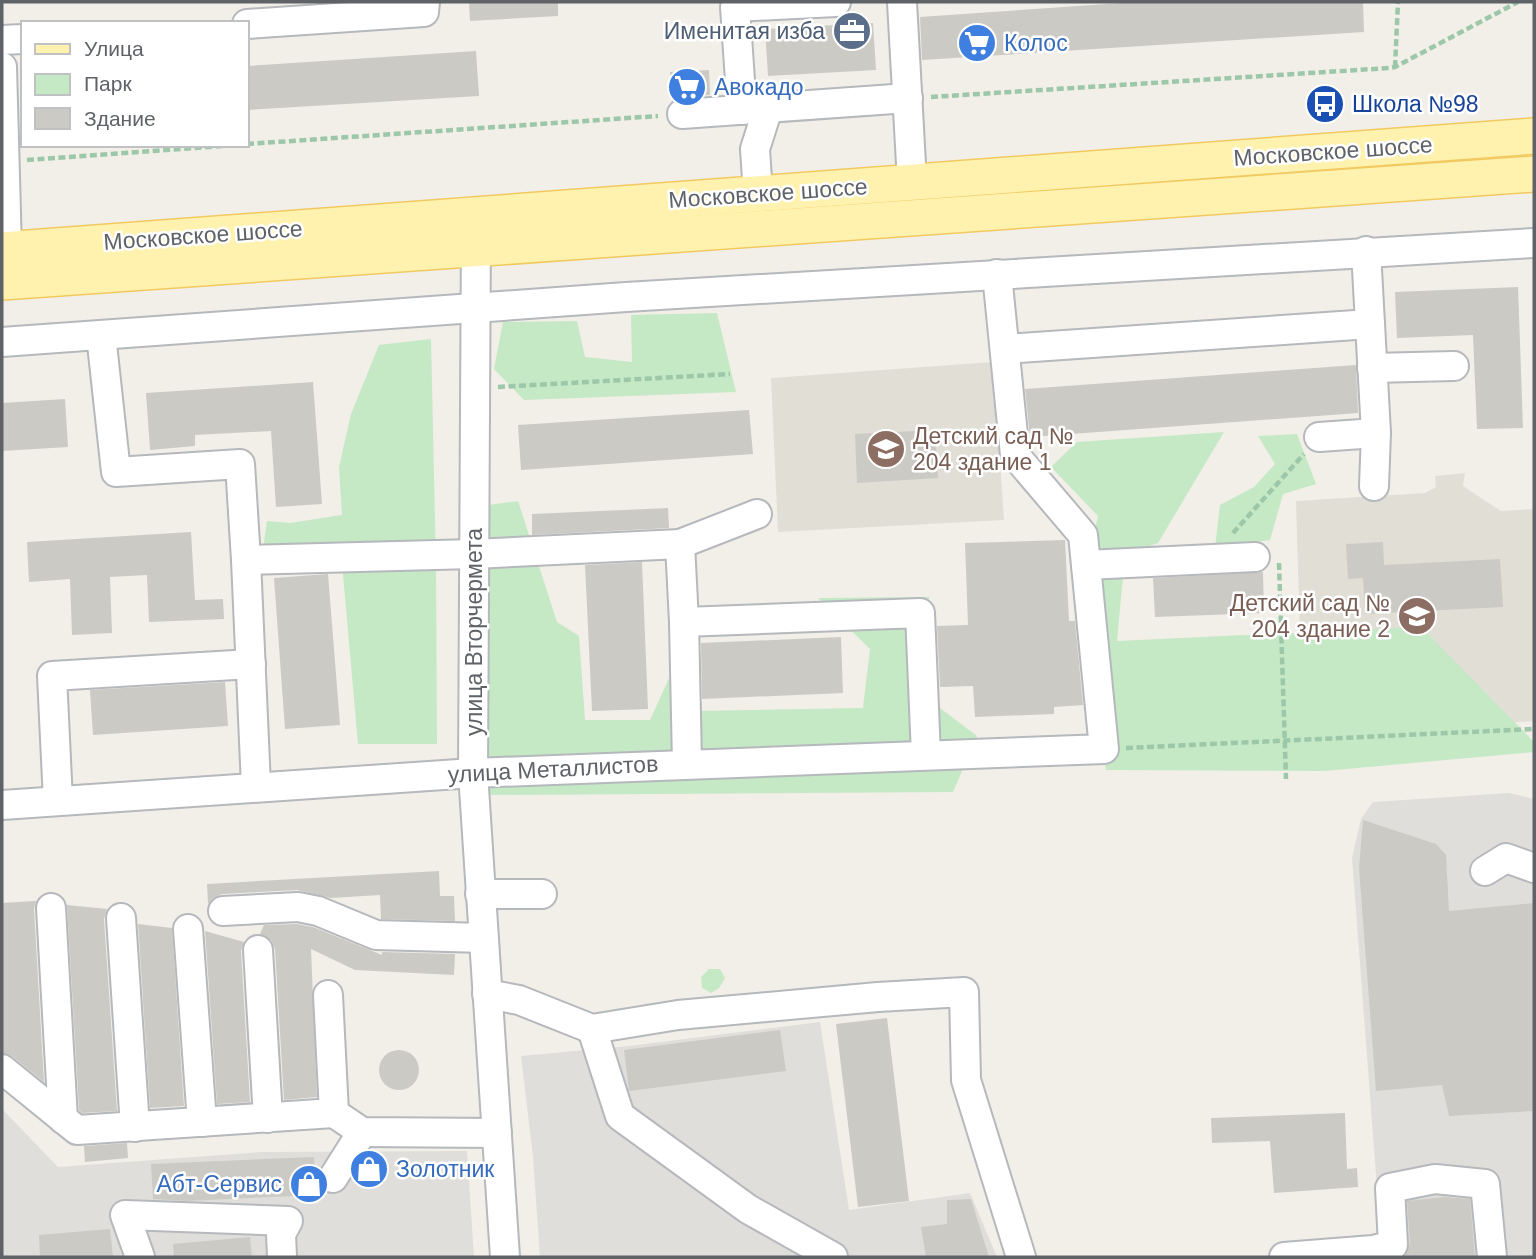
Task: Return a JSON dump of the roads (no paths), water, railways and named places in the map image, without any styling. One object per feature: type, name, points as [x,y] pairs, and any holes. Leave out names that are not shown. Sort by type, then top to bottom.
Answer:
[{"type":"main road","name":"Московское шоссе","points":[[477,232],[758,194],[1531,135]]},
{"type":"main road","name":"Московское шоссе","points":[[4,260],[1532,174]]},
{"type":"street","points":[[248,24],[424,12],[425,2]]},
{"type":"street","points":[[758,194],[755,109],[735,7],[836,2]]},
{"type":"street","points":[[902,2],[912,182]]},
{"type":"street","points":[[2,40],[21,39]]},
{"type":"street","points":[[2,66],[4,260]]},
{"type":"street","points":[[682,114],[908,98]]},
{"type":"street","name":"улица Вторчермета","points":[[477,232],[473,773],[505,1257]]},
{"type":"street","points":[[2,342],[476,306],[1534,243]]},
{"type":"street","points":[[1366,251],[1376,433],[1374,486]]},
{"type":"street","points":[[997,274],[1015,455],[1083,535],[1086,565],[1255,558]]},
{"type":"street","points":[[1005,349],[1370,324]]},
{"type":"street","points":[[101,335],[116,471],[240,464],[256,786]]},
{"type":"street","points":[[1372,368],[1454,366]]},
{"type":"street","points":[[1320,437],[1376,433]]},
{"type":"street","points":[[246,561],[680,544],[757,514]]},
{"type":"street","points":[[680,544],[687,763]]},
{"type":"street","name":"улица Металлистов","points":[[2,805],[473,773],[1104,749],[1086,565]]},
{"type":"street","points":[[684,622],[920,613],[926,755]]},
{"type":"street","points":[[58,801],[52,676],[251,664]]},
{"type":"street","points":[[1485,871],[1506,858],[1534,867]]},
{"type":"street","points":[[481,894],[542,894]]},
{"type":"street","points":[[223,911],[298,907],[318,911],[376,936],[484,938]]},
{"type":"street","points":[[51,908],[63,1119]]},
{"type":"street","points":[[121,918],[135,1126]]},
{"type":"street","points":[[188,929],[202,1122]]},
{"type":"street","points":[[258,950],[268,1118]]},
{"type":"street","points":[[487,994],[519,1000],[592,1029],[692,1014],[964,992],[966,1080],[1021,1257]]},
{"type":"street","points":[[328,995],[334,1113]]},
{"type":"street","points":[[592,1029],[620,1116],[748,1209],[833,1257]]},
{"type":"street","points":[[2,1069],[77,1130],[334,1113],[362,1132],[497,1133]]},
{"type":"street","points":[[333,1178],[362,1132]]},
{"type":"street","points":[[1284,1257],[1373,1250],[1394,1251],[1390,1188],[1435,1180],[1486,1184],[1492,1257]]},
{"type":"street","points":[[140,1257],[125,1215],[288,1221],[281,1234],[282,1257]]},
{"type":"place","name":"Именитая изба","points":[[852,31]]},
{"type":"place","name":"Колос","points":[[977,43]]},
{"type":"place","name":"Авокадо","points":[[687,87]]},
{"type":"place","name":"Школа №98","points":[[1325,104]]},
{"type":"place","name":"Детский сад № 204 здание 1","points":[[886,449]]},
{"type":"place","name":"Детский сад № 204 здание 2","points":[[1417,616]]},
{"type":"place","name":"Золотник","points":[[369,1169]]},
{"type":"place","name":"Абт-Сервис","points":[[309,1184]]}]
